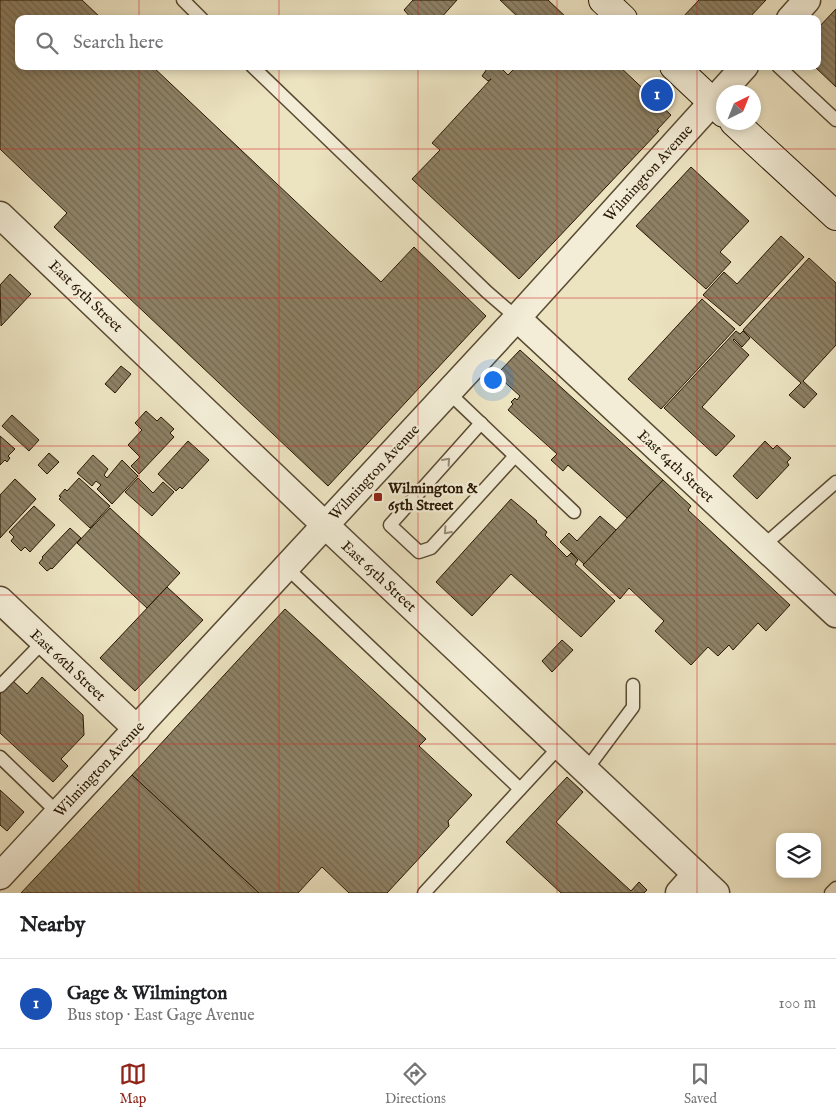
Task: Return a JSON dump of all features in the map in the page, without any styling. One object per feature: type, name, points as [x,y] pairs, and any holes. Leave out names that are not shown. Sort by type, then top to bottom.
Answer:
[{"type":"main road","points":[[603,0],[619,15]]},
{"type":"main road","points":[[678,70],[716,105]]},
{"type":"main road","points":[[743,130],[836,216]]},
{"type":"street","points":[[794,15],[807,0]]},
{"type":"street","name":"Wilmington Avenue","points":[[732,85],[742,70]]},
{"type":"street","name":"Wilmington Avenue","points":[[0,876],[517,318],[716,109]]},
{"type":"street","name":"East 65th Street","points":[[0,215],[325,525],[586,770],[688,884],[716,893]]},
{"type":"street","name":"East 64th Street","points":[[517,318],[836,614]]},
{"type":"street","name":"East 66th Street","points":[[0,600],[137,729]]},
{"type":"lane","points":[[183,0],[198,15]]},
{"type":"lane","points":[[256,70],[480,285],[517,318]]},
{"type":"lane","points":[[782,70],[836,120]]},
{"type":"lane","points":[[448,392],[574,512]]},
{"type":"lane","points":[[481,423],[390,525],[419,552],[431,548],[515,456]]},
{"type":"lane","points":[[763,546],[836,482]]},
{"type":"lane","points":[[286,567],[520,789]]},
{"type":"lane","points":[[0,686],[44,642]]},
{"type":"lane","points":[[586,770],[633,707],[633,686]]},
{"type":"lane","points":[[424,893],[560,746]]},
{"type":"lane","points":[[0,757],[58,813]]},
{"type":"lane","points":[[831,893],[836,888]]},
{"type":"building","points":[[0,0],[82,0],[98,15],[15,15],[15,70],[156,70],[381,282],[414,247],[486,316],[328,486],[54,227],[67,213],[0,149]]},
{"type":"building","points":[[413,0],[457,0],[444,15],[408,15],[404,10]]},
{"type":"building","points":[[500,0],[548,0],[564,15],[516,15]]},
{"type":"building","points":[[699,0],[766,0],[752,15],[685,15]]},
{"type":"building","points":[[836,9],[836,87],[818,70],[821,70],[821,25]]},
{"type":"building","points":[[486,70],[503,70],[508,75],[513,70],[623,70],[671,115],[657,130],[659,131],[519,279],[412,179],[440,150],[432,143],[491,79],[488,81],[482,76]]},
{"type":"building","points":[[691,167],[749,221],[720,252],[731,262],[706,289],[636,226]]},
{"type":"building","points":[[781,236],[804,257],[740,326],[703,295],[724,272],[737,284]]},
{"type":"building","points":[[809,258],[836,283],[836,345],[803,381],[817,394],[804,408],[789,395],[801,383],[743,330]]},
{"type":"building","points":[[10,274],[31,294],[1,326],[0,285]]},
{"type":"building","points":[[702,299],[735,329],[661,409],[628,379]]},
{"type":"building","points":[[736,331],[740,334],[743,331],[750,338],[742,347],[733,340],[749,355],[702,407],[735,436],[716,456],[664,408]]},
{"type":"building","points":[[520,350],[663,480],[627,518],[568,465],[563,471],[551,460],[557,454],[508,410],[513,404],[511,402],[515,398],[517,400],[520,396],[499,377],[502,373],[500,371]]},
{"type":"building","points":[[121,366],[131,374],[115,393],[105,384]]},
{"type":"building","points":[[146,411],[157,421],[161,417],[174,429],[170,433],[174,437],[139,474],[131,466],[140,457],[128,445],[142,430],[135,423]]},
{"type":"building","points":[[12,415],[39,440],[29,451],[2,426]]},
{"type":"building","points":[[0,436],[15,449],[8,456],[10,458],[7,462],[5,460],[0,465]]},
{"type":"building","points":[[188,441],[209,460],[182,489],[180,487],[176,491],[158,474]]},
{"type":"building","points":[[765,441],[773,449],[777,445],[791,458],[787,462],[789,465],[757,499],[733,476]]},
{"type":"building","points":[[49,453],[59,462],[47,474],[38,465]]},
{"type":"building","points":[[93,455],[108,469],[104,475],[107,478],[122,460],[138,476],[112,504],[97,489],[101,485],[96,481],[92,486],[77,473]]},
{"type":"building","points":[[79,478],[110,506],[90,528],[59,499],[61,497],[59,496],[65,489],[67,491]]},
{"type":"building","points":[[138,478],[153,493],[163,482],[174,492],[152,516],[125,492]]},
{"type":"building","points":[[15,479],[36,499],[0,538],[0,495]]},
{"type":"building","points":[[663,480],[691,506],[688,510],[790,605],[766,631],[758,623],[733,650],[729,645],[718,656],[708,647],[691,665],[655,631],[664,621],[629,588],[620,599],[583,565]]},
{"type":"building","points":[[511,499],[537,521],[547,532],[545,535],[567,557],[571,553],[578,560],[575,564],[615,601],[581,637],[511,574],[472,616],[436,582]]},
{"type":"building","points":[[34,506],[55,525],[30,552],[25,547],[21,551],[11,541],[14,537],[9,532]]},
{"type":"building","points":[[110,508],[180,573],[147,608],[77,543]]},
{"type":"building","points":[[600,516],[616,530],[584,564],[560,542],[569,533],[577,541]]},
{"type":"building","points":[[70,528],[81,538],[52,569],[47,571],[39,563],[42,557]]},
{"type":"building","points":[[167,587],[203,620],[135,691],[100,658]]},
{"type":"building","points":[[285,609],[426,739],[419,746],[472,795],[448,821],[449,826],[387,893],[349,893],[322,867],[298,893],[259,893],[132,775]]},
{"type":"building","points":[[562,640],[573,650],[552,672],[542,661]]},
{"type":"building","points":[[42,677],[83,715],[84,735],[61,759],[68,766],[53,782],[0,733],[0,694],[12,680],[27,694]]},
{"type":"building","points":[[132,775],[259,893],[21,893]]},
{"type":"building","points":[[567,777],[583,792],[556,822],[631,891],[639,882],[647,890],[644,893],[561,893],[506,842]]},
{"type":"building","points":[[0,790],[24,812],[7,831],[0,825]]},
{"type":"place","name":"Gage & Wilmington","points":[[657,95]]},
{"type":"place","name":"Wilmington & 65th Street","points":[[378,497]]}]
